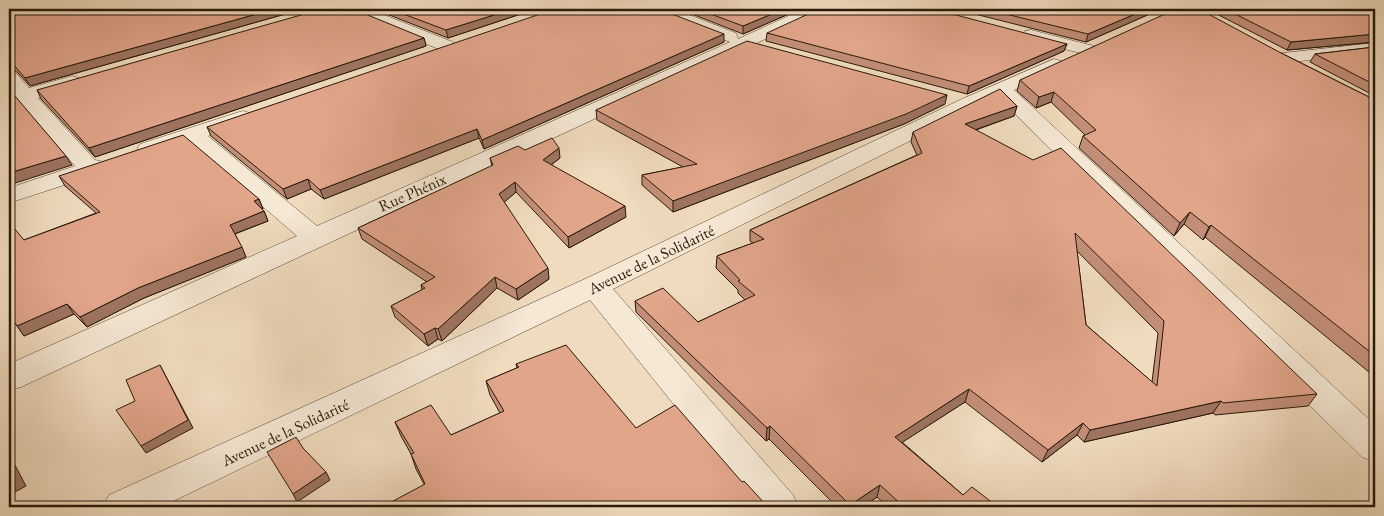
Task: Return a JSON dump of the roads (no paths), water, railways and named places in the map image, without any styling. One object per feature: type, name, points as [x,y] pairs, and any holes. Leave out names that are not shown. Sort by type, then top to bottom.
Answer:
[{"type":"street","points":[[356,9],[456,43],[419,56]]},
{"type":"street","points":[[660,9],[743,42],[771,50]]},
{"type":"street","name":"Rue Phénix","points":[[9,378],[314,237],[817,9]]},
{"type":"street","points":[[1014,30],[1088,50]]},
{"type":"street","name":"Avenue de la Solidarité","points":[[123,507],[595,286],[970,103],[1115,38]]},
{"type":"street","points":[[1282,58],[1375,48]]},
{"type":"street","points":[[1266,49],[1309,72]]},
{"type":"street","points":[[25,95],[91,76]]},
{"type":"street","points":[[9,77],[90,169]]},
{"type":"street","points":[[1001,89],[1375,447]]},
{"type":"street","points":[[941,95],[970,103]]},
{"type":"street","points":[[9,196],[261,110]]},
{"type":"street","points":[[192,134],[314,237]]},
{"type":"street","points":[[595,286],[779,507]]}]
